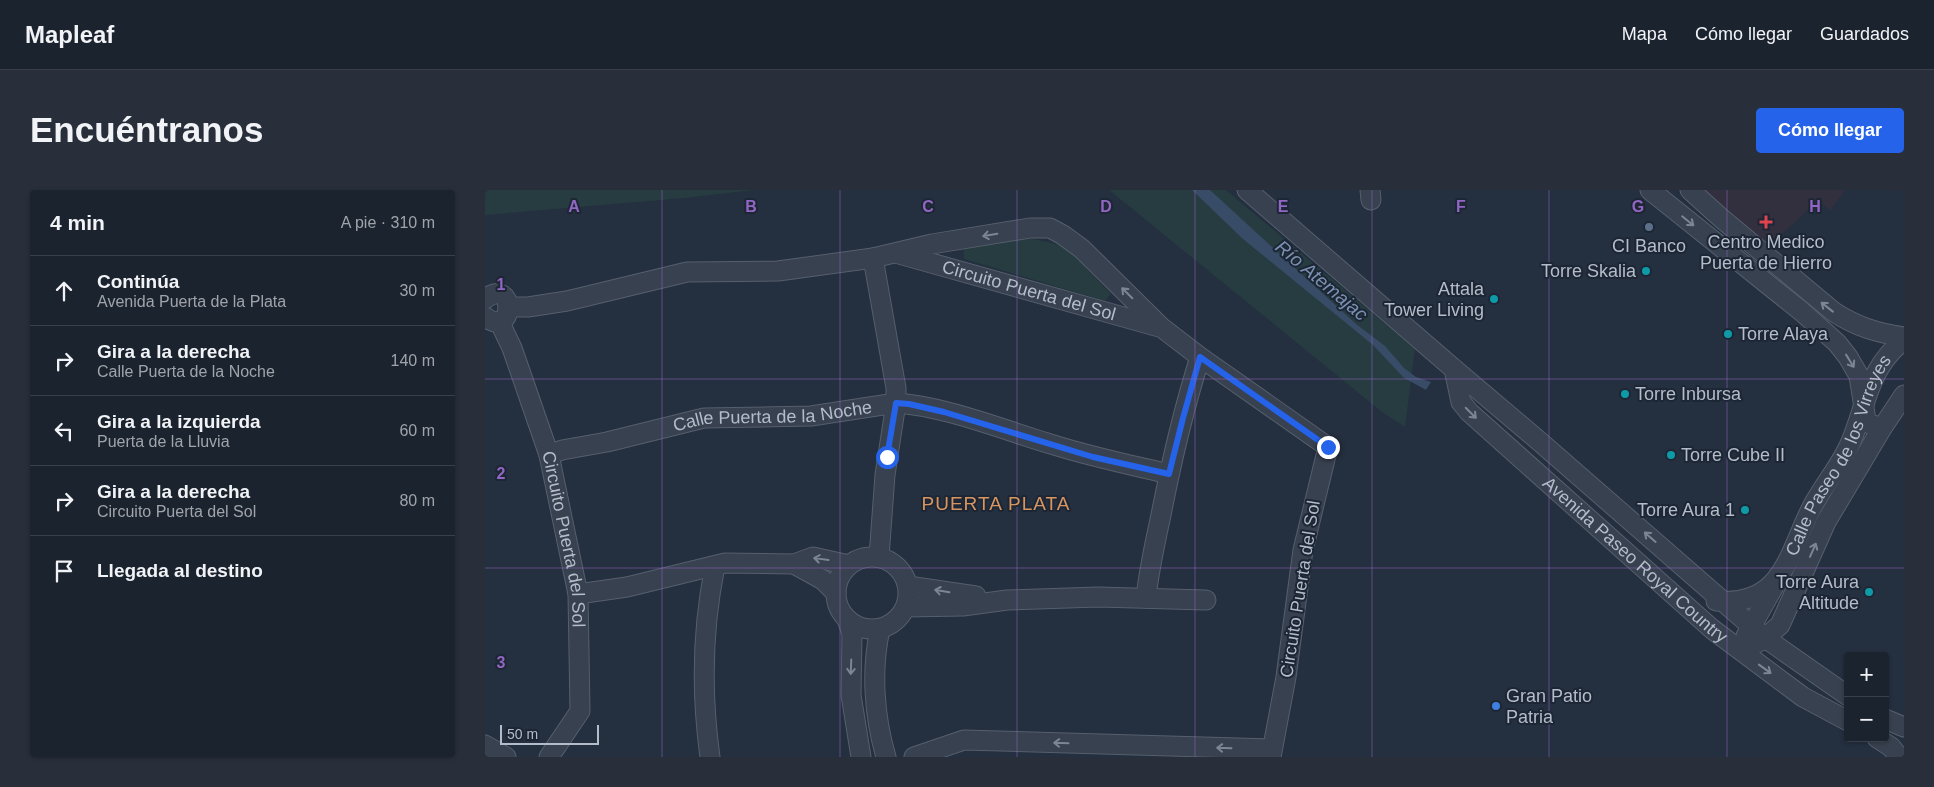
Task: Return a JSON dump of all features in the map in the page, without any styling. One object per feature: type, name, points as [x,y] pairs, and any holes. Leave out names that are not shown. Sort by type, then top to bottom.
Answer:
[{"type":"street","name":"Avenida Paseo Royal Country","points":[[1247,190],[1453,370],[1585,481],[1721,601],[1758,632],[1844,693]]},
{"type":"street","points":[[1650,190],[1801,311],[1837,343],[1848,356],[1859,376],[1866,420],[1870,424],[1882,428]]},
{"type":"street","points":[[1690,190],[1834,312],[1849,322],[1867,330],[1904,339]]},
{"type":"street","name":"Circuito Puerta del Sol","points":[[549,757],[580,711],[578,594],[549,455],[512,348],[498,315],[528,307],[567,301],[687,272],[778,271],[873,258],[932,244],[1030,228],[1051,228],[1063,235],[1082,249],[1161,327],[1200,357],[1328,447],[1303,550],[1286,677],[1271,753]]},
{"type":"street","name":"Circuito Puerta del Sol","points":[[896,253],[1161,327]]},
{"type":"street","points":[[873,258],[896,388],[896,403],[885,475],[879,558]]},
{"type":"street","points":[[485,298],[494,294],[502,296],[508,303],[498,315]]},
{"type":"street","name":"Calle Paseo de los Virreyes","points":[[1758,632],[1779,577],[1812,508],[1851,441],[1870,385],[1886,355],[1904,339]]},
{"type":"street","points":[[1146,598],[1149,572],[1169,474],[1200,357]]},
{"type":"street","name":"Avenida Paseo Royal Country","points":[[1453,370],[1461,402],[1469,412],[1738,650],[1803,697],[1844,719]]},
{"type":"street","name":"Calle Paseo de los Virreyes","points":[[1758,632],[1780,625],[1826,522],[1904,395]]},
{"type":"street","name":"Calle Puerta de la Noche","points":[[549,455],[561,450],[607,442],[704,418],[811,416],[896,403],[944,412],[1093,457],[1169,474]]},
{"type":"street","points":[[1523,460],[1534,453],[1540,455],[1565,476],[1585,481]]},
{"type":"street","points":[[847,619],[862,627],[880,628],[891,625],[900,617],[906,607],[909,596],[908,586],[898,567],[889,561],[868,557],[849,565],[837,583],[836,593],[839,607],[847,619],[852,634],[852,703],[861,757]]},
{"type":"street","points":[[578,594],[627,587],[732,563],[794,564],[813,558],[849,565]]},
{"type":"street","points":[[1645,569],[1653,563],[1663,564],[1702,597],[1721,601]]},
{"type":"street","points":[[794,564],[823,580],[836,593]]},
{"type":"street","points":[[710,757],[704,700],[703,660],[709,595],[715,566]]},
{"type":"street","name":"Calle Paseo de los Virreyes","points":[[1721,601],[1752,597],[1763,592],[1779,577]]},
{"type":"street","points":[[908,586],[1007,600]]},
{"type":"street","points":[[906,607],[963,606],[1007,600],[1146,598],[1206,600]]},
{"type":"street","points":[[880,628],[876,650],[876,700],[886,757]]},
{"type":"street","points":[[1738,650],[1751,646],[1758,632]]},
{"type":"street","points":[[1803,697],[1813,690],[1819,690],[1844,703]]},
{"type":"street","points":[[1889,721],[1904,727]]},
{"type":"street","points":[[914,757],[964,740],[1092,750],[1271,753]]},
{"type":"street","points":[[1883,742],[1891,747],[1899,757]]},
{"type":"street","points":[[485,745],[506,757]]},
{"type":"shaded area","name":"Centro Medico Puerta de Hierro","points":[[1702,190],[1845,190],[1830,211],[1818,200],[1769,247]]},
{"type":"green space","points":[[485,190],[754,190],[685,198],[485,215]]},
{"type":"green space","points":[[1109,190],[1226,190],[1415,349],[1405,427],[1382,412]]},
{"type":"green space","points":[[1020,236],[1065,246],[1111,294],[1105,301],[964,259],[964,249]]},
{"type":"water","points":[[1192,190],[1210,190],[1356,324],[1385,346],[1404,368],[1416,377],[1431,382],[1426,390],[1404,378],[1373,345],[1243,239]]},
{"type":"place","name":"Centro Medico Puerta de Hierro","points":[[1766,222]]},
{"type":"place","name":"CI Banco","points":[[1649,227]]},
{"type":"place","name":"Torre Skalia","points":[[1646,271]]},
{"type":"place","name":"Attala Tower Living","points":[[1494,299]]},
{"type":"place","name":"Torre Alaya","points":[[1728,334]]},
{"type":"place","name":"Torre Inbursa","points":[[1625,394]]},
{"type":"place","name":"Torre Cube II","points":[[1671,455]]},
{"type":"place","name":"Torre Aura 1","points":[[1745,510]]},
{"type":"place","name":"Torre Aura Altitude","points":[[1869,592]]},
{"type":"place","name":"Gran Patio Patria","points":[[1496,706]]},
{"type":"district","name":"PUERTA PLATA","points":[[996,503]]},
{"type":"route","points":[[887,457],[896,403],[944,412],[1093,457],[1169,474],[1200,357],[1328,447]]},
{"type":"water label","name":"Río Atemajac","points":[[1322,280]]}]
